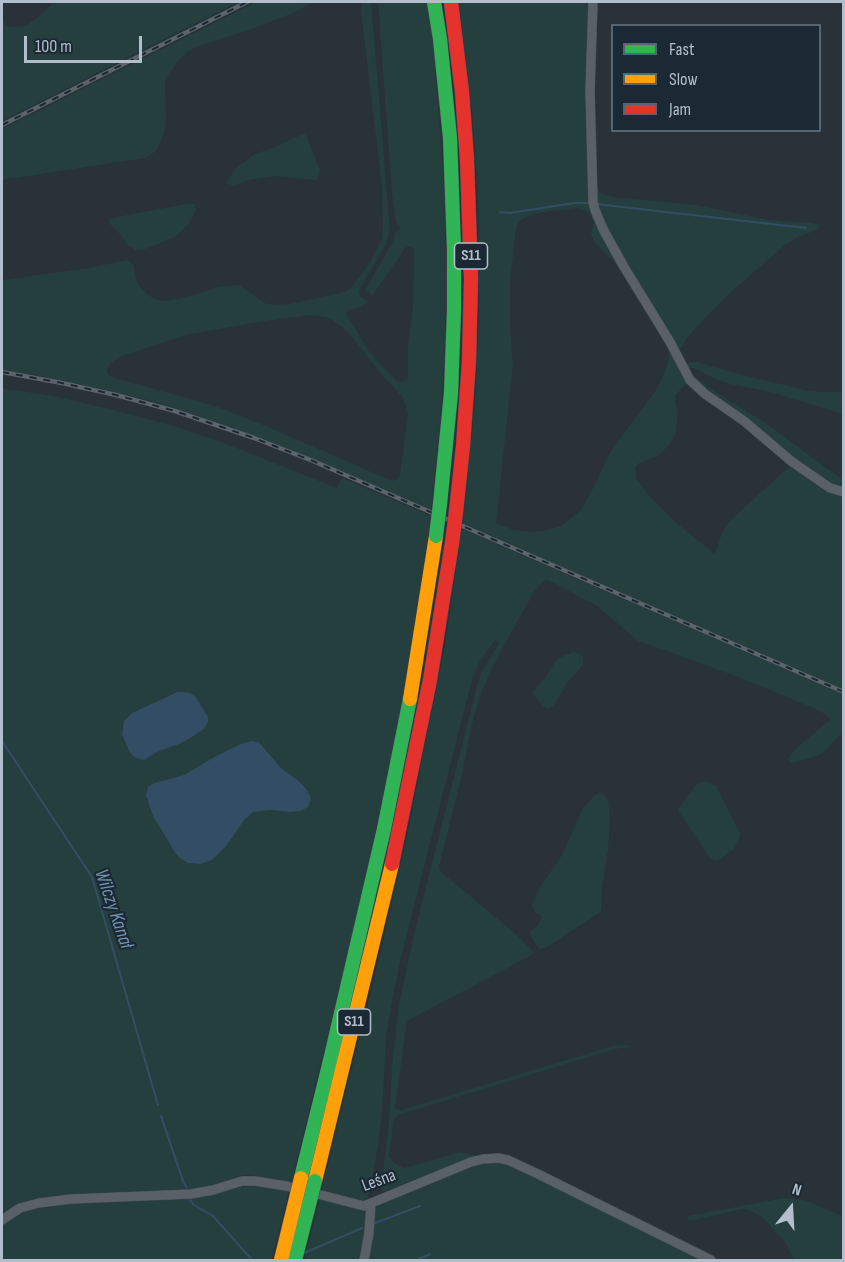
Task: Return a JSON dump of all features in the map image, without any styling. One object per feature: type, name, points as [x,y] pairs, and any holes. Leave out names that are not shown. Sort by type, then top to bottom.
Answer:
[{"type":"highway","name":"S11","points":[[280,1260],[368,903],[389,808],[415,675],[440,504],[451,393],[454,249],[450,138],[434,2]]},
{"type":"highway","name":"S11","points":[[296,1260],[399,836],[430,680],[456,512],[469,361],[471,279],[467,159],[462,92],[451,2]]},
{"type":"street","points":[[593,2],[590,91],[593,202],[603,229],[690,380],[791,460],[830,488],[843,492]]},
{"type":"street","name":"Leśna","points":[[2,1220],[21,1208],[39,1203],[70,1199],[191,1194],[242,1181],[255,1180],[364,1206],[483,1158],[508,1160],[711,1260]]},
{"type":"street","points":[[364,1260],[371,1203]]},
{"type":"green space","points":[[54,2],[238,2],[2,121],[2,20],[7,26],[23,26],[38,17]]},
{"type":"green space","points":[[256,2],[313,2],[293,13],[188,51],[170,72],[165,83],[166,124],[158,148],[152,154],[145,158],[2,180],[2,129]]},
{"type":"green space","points":[[362,2],[371,2],[390,230],[385,246],[360,288],[361,297],[368,302],[361,307],[348,310],[346,314],[379,363],[398,382],[403,382],[408,377],[408,346],[413,306],[414,251],[412,247],[406,247],[372,296],[366,289],[394,239],[395,232],[400,230],[396,223],[392,194],[378,2],[427,2],[434,53],[443,170],[447,274],[444,366],[431,510],[308,457],[199,416],[152,401],[75,383],[2,370],[2,280],[128,260],[134,266],[136,280],[141,288],[148,295],[164,301],[188,297],[218,287],[239,285],[267,304],[276,305],[323,297],[350,289],[370,263],[382,239],[383,228],[382,186],[361,12]],"holes":[[[311,315],[330,318],[348,332],[403,398],[408,413],[398,479],[392,481],[215,406],[107,374],[107,369],[112,362],[122,356],[186,335]]]},
{"type":"green space","points":[[459,2],[589,2],[590,192],[621,269],[594,242],[591,233],[594,221],[587,211],[577,208],[544,212],[525,217],[516,228],[510,282],[513,365],[496,523],[514,530],[534,532],[548,530],[561,526],[581,510],[609,454],[658,387],[667,366],[669,346],[688,383],[675,396],[678,413],[676,432],[671,443],[658,456],[639,463],[635,468],[636,479],[674,521],[715,554],[726,526],[792,464],[843,496],[843,689],[463,524],[476,390],[479,220],[472,110]]},
{"type":"green space","points":[[303,134],[306,135],[320,170],[316,180],[277,176],[249,180],[233,186],[226,183],[235,169],[257,153]]},
{"type":"green space","points":[[595,183],[600,193],[613,197],[697,205],[769,220],[820,225],[817,230],[796,238],[784,246],[731,292],[693,331],[679,352],[621,255],[598,210]]},
{"type":"green space","points":[[195,204],[196,210],[188,225],[175,237],[143,250],[136,250],[127,245],[109,223],[112,218]]},
{"type":"green space","points":[[697,362],[805,390],[843,392],[843,414],[771,392],[730,384],[696,369],[688,369],[685,363]]},
{"type":"green space","points":[[691,374],[767,424],[843,480],[843,490],[787,453],[706,391]]},
{"type":"green space","points":[[2,388],[59,397],[171,425],[224,443],[337,488],[342,478],[431,516],[398,728],[353,935],[291,1184],[245,1175],[199,1188],[62,1195],[25,1203],[2,1217]],"holes":[[[176,692],[182,692],[200,703],[208,717],[205,728],[192,737],[151,754],[129,751],[122,734],[122,726],[127,717]],[[252,741],[260,742],[281,768],[299,781],[311,799],[290,812],[270,810],[253,812],[212,860],[201,864],[187,863],[174,851],[167,840],[153,816],[146,797],[154,783],[184,775],[216,756]]]},
{"type":"green space","points":[[462,529],[843,694],[843,732],[824,752],[793,763],[788,760],[795,749],[831,719],[825,714],[743,679],[638,641],[597,606],[554,583],[544,581],[534,592],[504,645],[480,697],[439,867],[441,872],[517,935],[534,952],[407,1021],[395,1108],[401,1110],[613,1046],[630,1047],[615,1049],[398,1115],[394,1119],[389,1156],[394,1163],[404,1168],[461,1152],[475,1156],[382,1191],[399,1004],[415,930],[477,686],[481,673],[499,643],[495,640],[480,661],[473,676],[401,957],[386,1037],[382,1114],[377,1151],[370,1190],[367,1199],[363,1201],[321,1192],[407,836],[445,645]]},
{"type":"green space","points":[[573,652],[583,657],[583,665],[568,682],[553,706],[548,709],[532,693],[556,660]]},
{"type":"green space","points":[[706,781],[716,786],[740,833],[733,850],[718,860],[709,857],[679,812],[679,808],[694,787]]},
{"type":"green space","points":[[599,793],[608,799],[610,819],[601,910],[547,947],[539,949],[529,934],[542,917],[534,911],[533,902],[540,887],[562,855],[582,810]]},
{"type":"green space","points":[[495,1162],[519,1168],[699,1260],[367,1260],[375,1210],[378,1205],[480,1163]]},
{"type":"green space","points":[[249,1185],[289,1191],[272,1260],[2,1260],[2,1224],[30,1210],[75,1203],[197,1198]]},
{"type":"green space","points":[[320,1198],[364,1212],[367,1220],[361,1260],[304,1260]]},
{"type":"green space","points":[[785,1198],[804,1200],[843,1216],[843,1260],[794,1260],[785,1242],[763,1218],[751,1211],[742,1209],[690,1221],[687,1216]]},
{"type":"water","points":[[177,692],[190,693],[196,697],[208,717],[205,728],[179,744],[159,751],[144,760],[134,757],[122,734],[124,721],[132,713]]},
{"type":"water","points":[[252,741],[259,742],[281,768],[307,790],[311,798],[308,807],[290,812],[270,810],[253,812],[212,860],[201,864],[188,863],[174,851],[153,816],[146,796],[148,787],[154,783],[184,775],[216,756]]},
{"type":"waterway","points":[[500,212],[510,213],[588,203]]},
{"type":"waterway","points":[[596,204],[806,228]]},
{"type":"waterway","name":"Wilczy Kanał","points":[[2,741],[92,877],[158,1105]]},
{"type":"waterway","name":"Wilczy Kanał","points":[[161,1116],[187,1188]]},
{"type":"waterway","name":"Wilczy Kanał","points":[[190,1200],[194,1205],[213,1216],[252,1260]]},
{"type":"waterway","points":[[375,1223],[420,1206]]},
{"type":"waterway","points":[[304,1253],[362,1228]]},
{"type":"waterway","points":[[417,1260],[430,1254]]},
{"type":"railway","points":[[2,125],[247,2]]},
{"type":"railway","points":[[2,372],[116,395],[175,411],[254,438],[313,461],[844,692]]},
{"type":"traffic: fast","points":[[434,2],[450,138],[454,249],[451,393],[440,504]]},
{"type":"traffic: fast","points":[[436,536],[440,504]]},
{"type":"traffic: fast","points":[[301,1178],[384,829],[410,699]]},
{"type":"traffic: fast","points":[[295,1260],[315,1181]]},
{"type":"traffic: slow","points":[[410,699],[436,536]]},
{"type":"traffic: slow","points":[[315,1181],[392,864]]},
{"type":"traffic: slow","points":[[281,1260],[301,1178]]},
{"type":"traffic: jam","points":[[451,2],[462,92],[467,159],[471,279],[469,361],[456,512]]},
{"type":"traffic: jam","points":[[452,543],[456,512]]},
{"type":"traffic: jam","points":[[392,864],[430,680],[452,543]]}]
